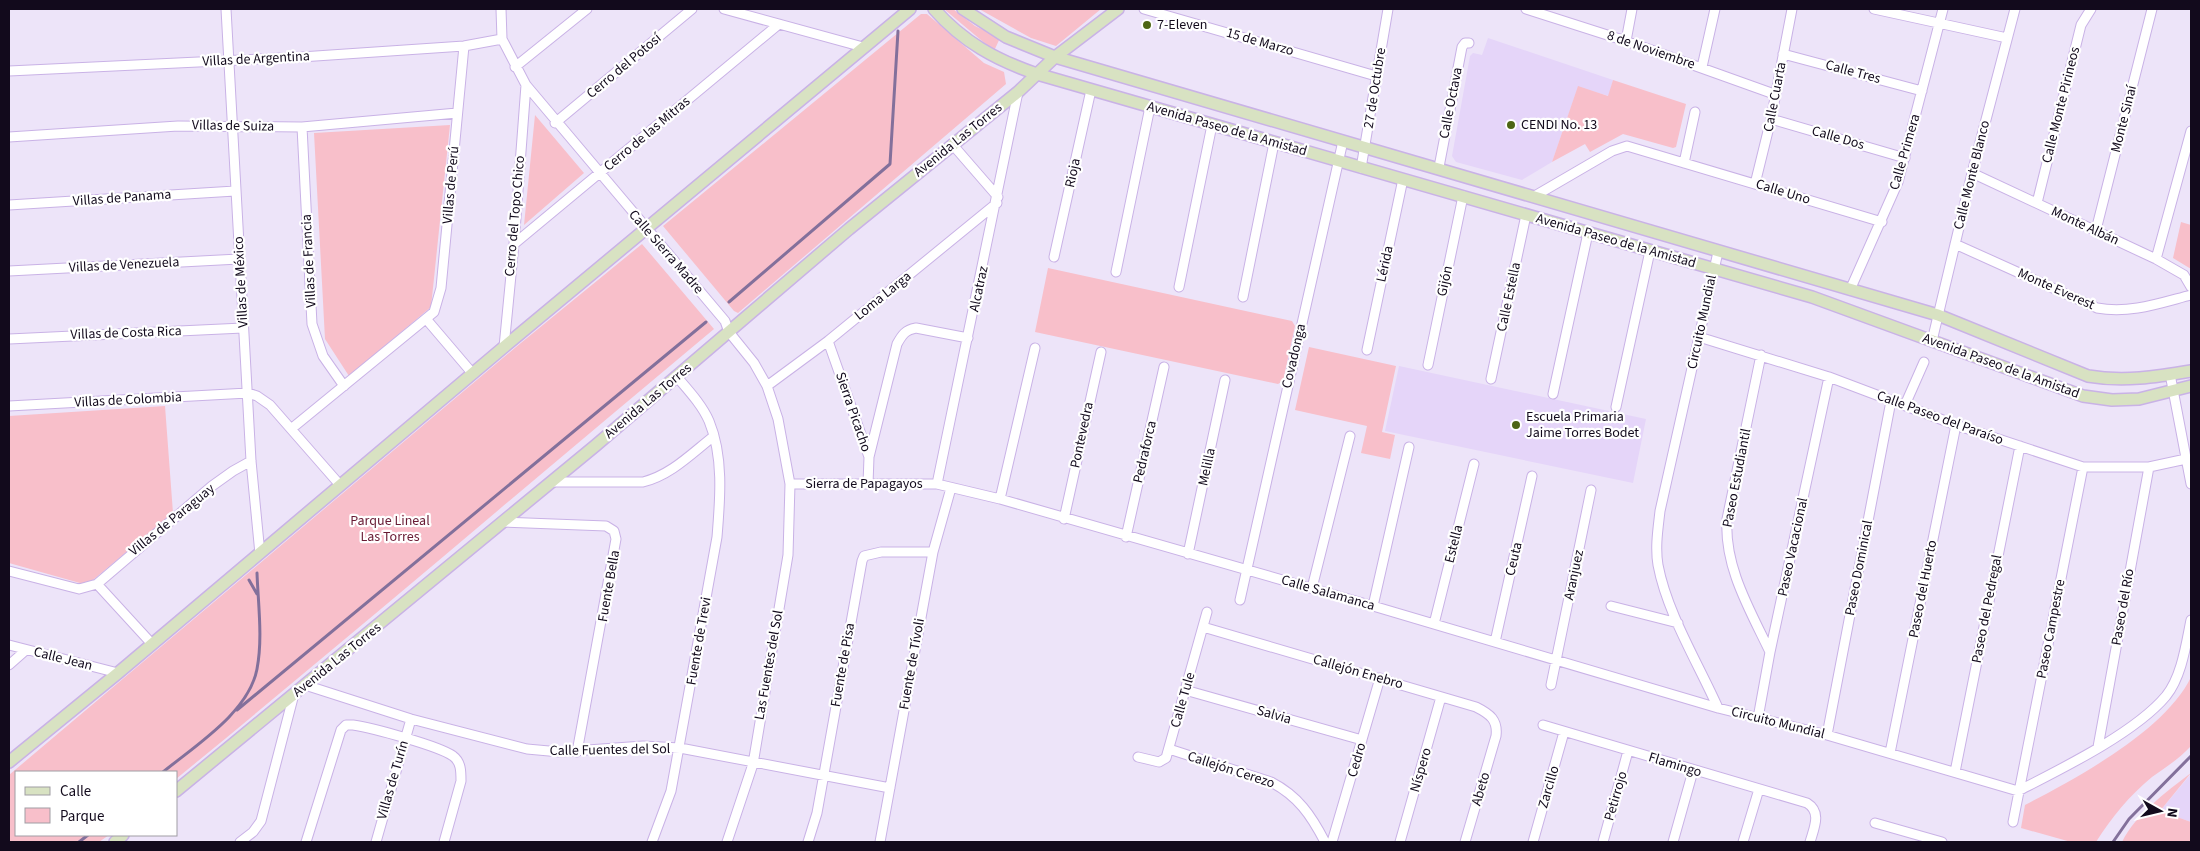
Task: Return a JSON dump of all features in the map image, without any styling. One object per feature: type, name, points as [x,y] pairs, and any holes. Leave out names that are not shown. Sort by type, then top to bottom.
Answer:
[{"type":"street","name":"Villas de México","points":[[226,9],[251,461],[260,554]]},
{"type":"street","points":[[501,9],[502,40]]},
{"type":"street","points":[[515,67],[587,9]]},
{"type":"street","name":"Cerro del Potosí","points":[[555,123],[692,9]]},
{"type":"street","points":[[724,9],[863,47]]},
{"type":"street","points":[[9,762],[118,673],[504,347],[910,9]]},
{"type":"street","name":"Avenida Paseo de la Amistad","points":[[934,9],[956,31],[980,50],[1008,64],[1037,74],[1812,298],[2083,396],[2112,400],[2139,399],[2191,386]]},
{"type":"street","name":"Avenida Paseo de la Amistad","points":[[963,9],[1006,36],[1055,57],[1938,315],[2088,376],[2127,379],[2191,371]]},
{"type":"street","name":"Avenida Las Torres","points":[[178,789],[677,377],[849,228],[1018,92],[1055,57],[1118,9]]},
{"type":"street","name":"15 de Marzo","points":[[1144,9],[1376,76]]},
{"type":"street","name":"27 de Octubre","points":[[1361,168],[1388,9]]},
{"type":"street","name":"8 de Noviembre","points":[[1526,9],[1547,12],[1774,94]]},
{"type":"street","points":[[1626,41],[1632,9]]},
{"type":"street","points":[[1702,67],[1715,9]]},
{"type":"street","name":"Calle Cuarta","points":[[1755,184],[1771,119],[1774,94],[1792,9]]},
{"type":"street","points":[[1874,9],[2007,38]]},
{"type":"street","name":"Calle Primera","points":[[1850,290],[1891,202],[1905,158],[1943,9]]},
{"type":"street","name":"Calle Monte Blanco","points":[[1932,341],[1972,173],[2015,9]]},
{"type":"street","name":"Calle Monte Pirineos","points":[[2036,203],[2081,25],[2091,9]]},
{"type":"street","name":"Monte Sinaí","points":[[2096,230],[2152,9]]},
{"type":"street","name":"Cerro de las Mitras","points":[[514,244],[779,24]]},
{"type":"street","name":"Villas de Argentina","points":[[9,71],[464,46],[502,40]]},
{"type":"street","name":"Calle Sierra Madre","points":[[502,40],[526,85],[555,123],[708,300],[725,321],[729,332],[754,363],[767,386],[778,419],[790,484]]},
{"type":"street","name":"Calle Octava","points":[[1439,168],[1462,47],[1469,43]]},
{"type":"street","name":"Villas de Perú","points":[[291,429],[427,320],[434,312],[441,288],[464,46]]},
{"type":"street","name":"Calle Tres","points":[[1783,54],[1922,91]]},
{"type":"street","name":"Cerro del Topo Chico","points":[[504,347],[526,85]]},
{"type":"street","name":"Rioja","points":[[1054,257],[1091,90]]},
{"type":"street","name":"Alcatraz","points":[[937,484],[998,200],[1018,92]]},
{"type":"street","points":[[1116,272],[1150,107]]},
{"type":"street","points":[[1684,163],[1695,112]]},
{"type":"street","name":"Villas de Suiza","points":[[9,137],[154,127],[302,127],[457,113]]},
{"type":"street","name":"Calle Dos","points":[[1771,119],[1905,158]]},
{"type":"street","points":[[1179,287],[1212,125]]},
{"type":"street","name":"Villas de Francia","points":[[302,127],[312,324],[323,356],[344,386]]},
{"type":"street","points":[[2156,260],[2191,131]]},
{"type":"street","name":"Covadonga","points":[[1240,600],[1343,141]]},
{"type":"street","points":[[1243,297],[1274,143]]},
{"type":"street","points":[[952,144],[998,200]]},
{"type":"street","name":"Calle Uno","points":[[1533,197],[1622,147],[1684,163],[1882,222]]},
{"type":"street","name":"Monte Albán","points":[[1972,173],[2156,260],[2184,275],[2191,287]]},
{"type":"street","name":"Lérida","points":[[1367,350],[1403,179]]},
{"type":"street","name":"Villas de Panama","points":[[9,205],[236,191]]},
{"type":"street","name":"Gijón","points":[[1428,365],[1463,196]]},
{"type":"street","name":"Loma Larga","points":[[767,386],[828,341],[998,200]]},
{"type":"street","name":"Calle Estella","points":[[1491,379],[1526,215]]},
{"type":"street","points":[[1554,394],[1588,233]]},
{"type":"street","name":"Monte Everest","points":[[1955,244],[2097,308],[2115,312],[2133,310],[2191,295]]},
{"type":"street","points":[[1616,407],[1650,251]]},
{"type":"street","name":"Circuito Mundial","points":[[1718,252],[1660,511],[1657,541],[1658,565],[1678,623],[1718,708],[1827,735],[2018,791]]},
{"type":"street","name":"Villas de Venezuela","points":[[9,271],[239,259]]},
{"type":"street","points":[[427,320],[472,374]]},
{"type":"street","name":"Villas de Costa Rica","points":[[9,338],[243,328]]},
{"type":"street","points":[[869,457],[897,344],[902,335],[909,329],[916,328],[968,338]]},
{"type":"street","name":"Calle Paseo del Paraíso","points":[[1699,336],[1829,377],[1956,425],[2084,468],[2149,467],[2186,459]]},
{"type":"street","name":"Sierra Picacho","points":[[828,341],[869,457],[868,484]]},
{"type":"street","points":[[1000,499],[1035,348]]},
{"type":"street","name":"Pontevedra","points":[[1064,518],[1101,352]]},
{"type":"street","name":"Paseo Estudiantil","points":[[1761,355],[1727,519],[1726,535],[1727,548],[1738,584],[1770,652]]},
{"type":"street","points":[[1905,405],[1924,362]]},
{"type":"street","name":"Pedraforca","points":[[1126,537],[1164,367]]},
{"type":"street","points":[[2170,374],[2191,484]]},
{"type":"street","name":"Fuente de Trevi","points":[[652,842],[671,791],[680,748],[716,537],[719,483],[714,436],[704,412],[677,377]]},
{"type":"street","name":"Paseo Vacacional","points":[[1758,718],[1770,652],[1829,377]]},
{"type":"street","name":"Melilla","points":[[1188,554],[1225,380]]},
{"type":"street","points":[[248,393],[264,400],[340,486]]},
{"type":"street","name":"Villas de Colombia","points":[[9,406],[248,393]]},
{"type":"street","name":"Paseo Dominical","points":[[1827,735],[1892,401]]},
{"type":"street","name":"Paseo del Huerto","points":[[1890,753],[1956,425]]},
{"type":"street","points":[[551,482],[643,482],[656,479],[669,472],[714,436]]},
{"type":"street","points":[[1312,588],[1350,436]]},
{"type":"street","points":[[1373,606],[1409,446]]},
{"type":"street","name":"Paseo del Pedregal","points":[[1955,772],[2020,446]]},
{"type":"street","name":"Villas de Paraguay","points":[[97,584],[232,470],[251,461]]},
{"type":"street","name":"Estella","points":[[1434,624],[1474,464]]},
{"type":"street","name":"Paseo del Río","points":[[2098,747],[2149,467]]},
{"type":"street","name":"Paseo Campestre","points":[[2013,822],[2084,468]]},
{"type":"street","name":"Ceuta","points":[[1495,642],[1532,476]]},
{"type":"street","name":"Sierra de Papagayos","points":[[790,484],[937,484]]},
{"type":"street","name":"Las Fuentes del Sol","points":[[726,842],[753,764],[788,555],[790,484]]},
{"type":"street","name":"Calle Salamanca","points":[[937,484],[1000,499],[1126,537],[1312,588],[1718,708]]},
{"type":"street","name":"Fuente de Tívoli","points":[[880,842],[933,552],[951,488]]},
{"type":"street","name":"Aranjuez","points":[[1551,685],[1592,490]]},
{"type":"street","name":"Fuente Bella","points":[[503,522],[600,525],[614,531],[616,539],[577,752]]},
{"type":"street","name":"Fuente de Pisa","points":[[808,842],[817,813],[860,567],[864,556],[881,552],[933,552]]},
{"type":"street","points":[[9,571],[79,589],[97,584],[152,644]]},
{"type":"street","points":[[1611,606],[1678,623]]},
{"type":"street","name":"Calle Tule","points":[[1169,750],[1207,612]]},
{"type":"street","points":[[2018,791],[2098,747],[2145,716],[2167,695],[2179,670],[2191,620]]},
{"type":"street","name":"Callejón Enebro","points":[[1203,627],[1380,678],[1485,712],[1494,718],[1497,726],[1496,736]]},
{"type":"street","name":"Calle Jean","points":[[9,644],[118,673]]},
{"type":"street","points":[[9,665],[26,650]]},
{"type":"street","name":"Cedro","points":[[1332,842],[1380,678]]},
{"type":"street","name":"Calle Fuentes del Sol","points":[[305,685],[410,719],[527,749],[577,752],[643,746],[680,748],[753,764],[890,788]]},
{"type":"street","name":"Salvia","points":[[1185,690],[1362,740]]},
{"type":"street","points":[[240,842],[253,832],[261,821],[294,694]]},
{"type":"street","name":"Níspero","points":[[1400,842],[1441,697]]},
{"type":"street","name":"Villas de Turín","points":[[376,842],[410,719]]},
{"type":"street","points":[[306,842],[341,730],[346,725],[353,725],[405,739],[444,752],[458,763],[461,770],[461,781],[444,842]]},
{"type":"street","name":"Flamingo","points":[[1543,725],[1693,771],[1807,803],[1813,806],[1816,814],[1810,842]]},
{"type":"street","name":"Zarcillo","points":[[1533,842],[1564,732]]},
{"type":"street","name":"Abeto","points":[[1465,842],[1496,736]]},
{"type":"street","points":[[1138,757],[1161,762],[1166,758],[1169,750]]},
{"type":"street","name":"Callejón Cerezo","points":[[1169,750],[1271,782],[1286,790],[1307,810],[1325,842]]},
{"type":"street","name":"Petirrojo","points":[[1603,842],[1628,751]]},
{"type":"street","points":[[1673,842],[1693,771]]},
{"type":"street","points":[[1744,842],[1759,789]]},
{"type":"street","points":[[1875,823],[1942,842]]},
{"type":"shaded area","name":"CENDI No. 13","points":[[1488,38],[1613,80],[1609,96],[1578,87],[1552,162],[1522,180],[1456,162],[1452,156],[1470,56],[1473,53],[1482,55]]},
{"type":"shaded area","name":"Escuela Primaria Jaime Torres Bodet","points":[[1399,366],[1646,419],[1633,483],[1385,431]]},
{"type":"shaded area","points":[[2191,774],[2191,822],[2160,811]]},
{"type":"green space","points":[[944,9],[953,9],[975,26],[1000,38],[994,51]]},
{"type":"green space","points":[[979,9],[1101,9],[1056,46],[1031,38]]},
{"type":"green space","points":[[921,14],[927,14],[984,63],[1004,72],[1006,84],[738,313],[734,311],[663,226]]},
{"type":"green space","points":[[1613,80],[1686,104],[1676,147],[1673,148],[1623,134],[1590,152],[1585,144],[1552,162],[1578,86],[1608,96]]},
{"type":"green space","points":[[535,115],[584,173],[524,225]]},
{"type":"green space","points":[[450,125],[431,307],[349,376],[325,339],[314,133]]},
{"type":"green space","points":[[2181,222],[2191,225],[2191,269],[2173,258]]},
{"type":"green space","name":"Parque Lineal Las Torres","points":[[642,244],[714,329],[178,777],[178,771],[15,771],[15,836],[108,836],[99,842],[9,842],[9,775],[516,347]]},
{"type":"green space","points":[[1048,268],[1292,321],[1295,326],[1283,381],[1278,384],[1035,332]]},
{"type":"green space","points":[[1309,347],[1396,366],[1382,432],[1395,435],[1390,459],[1361,453],[1367,426],[1295,410]]},
{"type":"green space","points":[[165,406],[173,513],[87,585],[9,563],[9,416]]},
{"type":"green space","points":[[2191,677],[2191,746],[2128,799],[2096,842],[2071,842],[2021,828],[2025,805],[2094,767],[2141,734],[2162,716],[2179,697]]},
{"type":"green space","points":[[2191,773],[2160,811],[2191,822],[2191,842],[2122,842],[2143,813]]},
{"type":"waterway","points":[[729,302],[890,164],[898,31]]},
{"type":"waterway","points":[[237,710],[706,322]]},
{"type":"waterway","points":[[164,771],[219,726],[244,699],[252,685],[257,669],[260,645],[257,573]]},
{"type":"waterway","points":[[249,580],[257,594]]},
{"type":"waterway","points":[[2113,842],[2129,819],[2191,756]]},
{"type":"waterway","points":[[79,842],[87,836]]},
{"type":"place","name":"7-Eleven","points":[[1147,25]]},
{"type":"place","name":"CENDI No. 13","points":[[1511,125]]},
{"type":"place","name":"Escuela Primaria Jaime Torres Bodet","points":[[1516,425]]}]
